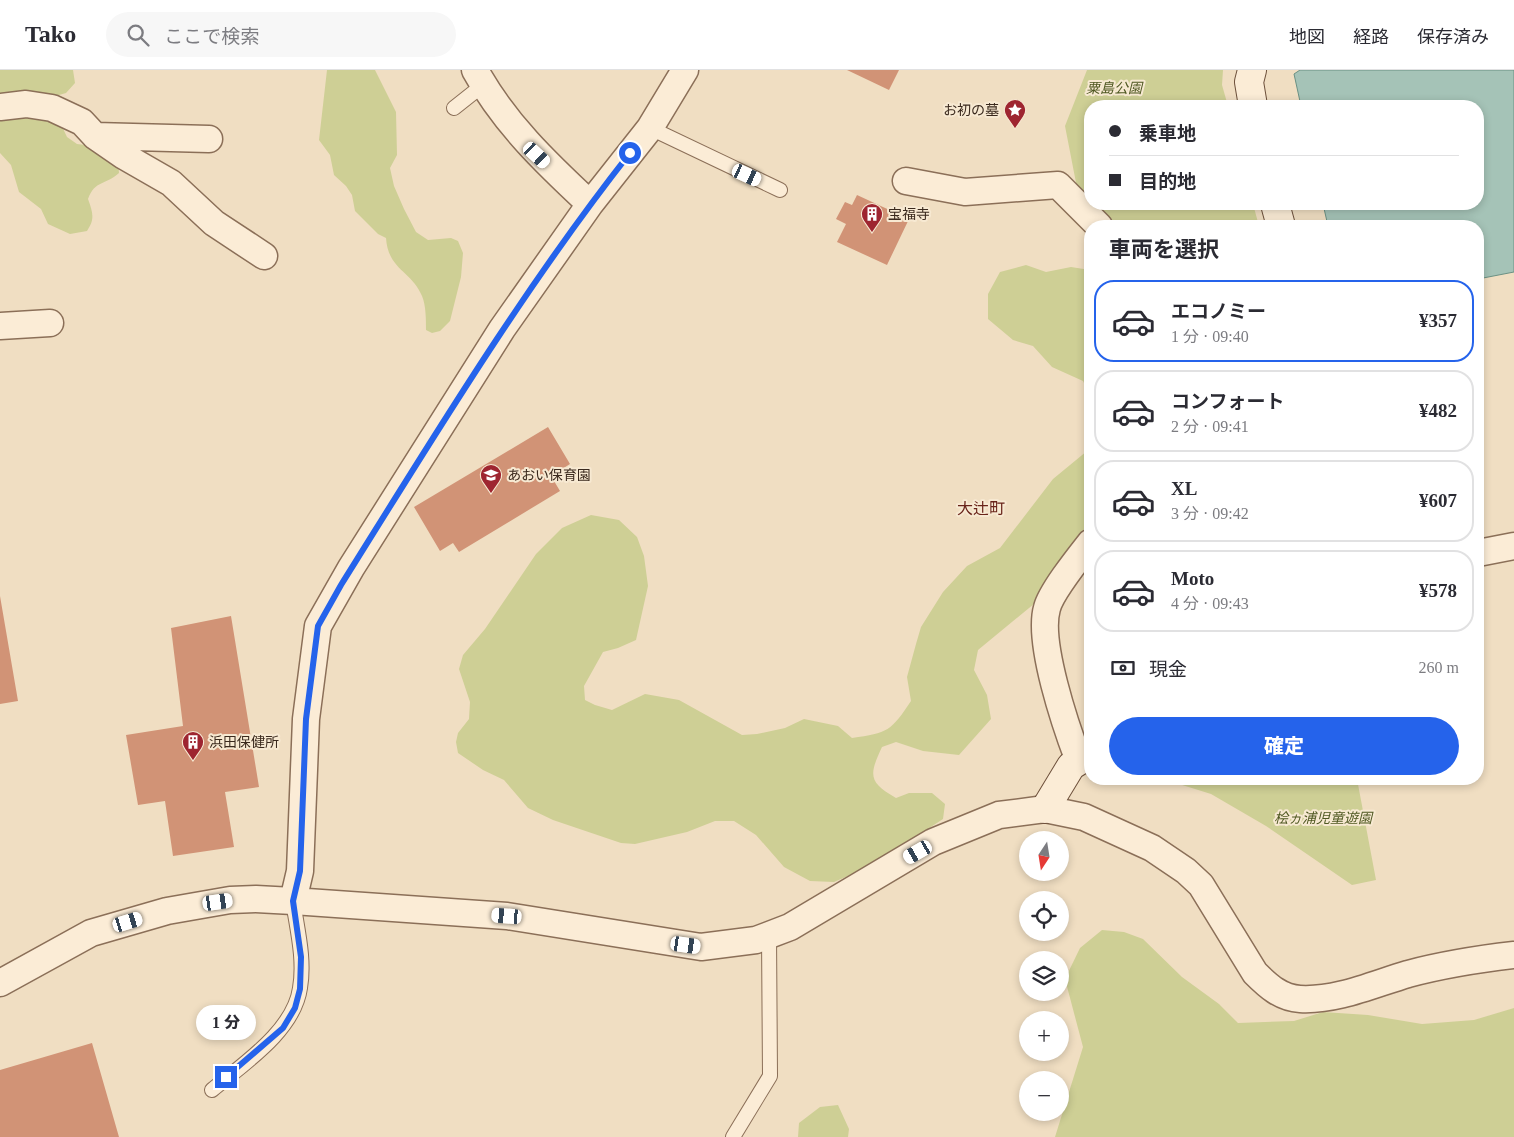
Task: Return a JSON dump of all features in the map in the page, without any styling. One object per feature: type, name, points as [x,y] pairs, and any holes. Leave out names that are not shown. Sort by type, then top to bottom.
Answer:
[{"type":"street","points":[[293,901],[300,871],[306,719],[318,626],[341,585],[502,329],[590,204],[650,128],[685,70]]},
{"type":"street","points":[[1252,70],[1249,82],[1252,100]]},
{"type":"street","points":[[479,78],[537,155],[590,204]]},
{"type":"street","points":[[0,107],[26,104],[52,108],[82,122],[95,136],[132,161],[171,183],[214,223],[264,256]]},
{"type":"street","points":[[95,136],[209,139]]},
{"type":"street","points":[[906,181],[965,192],[1058,185],[1093,220]]},
{"type":"street","points":[[0,322],[50,323]]},
{"type":"street","points":[[1484,552],[1514,546]]},
{"type":"street","points":[[1084,553],[1048,605],[1044,619],[1048,662],[1084,755]]},
{"type":"street","points":[[1045,809],[1071,766],[1084,759]]},
{"type":"street","points":[[0,983],[91,933],[167,911],[230,900],[293,901],[507,916],[702,947],[756,940],[790,927],[933,842],[999,815],[1045,809],[1084,817],[1152,848],[1186,871],[1201,885],[1255,973],[1266,984],[1281,994],[1299,999],[1318,998],[1410,974],[1514,955]]},
{"type":"lane","points":[[454,108],[479,78]]},
{"type":"lane","points":[[650,128],[780,190]]},
{"type":"lane","points":[[212,1090],[283,1028],[295,1008],[300,989],[301,957],[293,901]]},
{"type":"lane","points":[[733,1137],[770,1076],[769,935]]},
{"type":"green space","points":[[0,70],[73,70],[75,83],[66,93],[52,97],[0,99]]},
{"type":"green space","points":[[327,70],[375,70],[396,112],[397,155],[390,168],[394,186],[404,209],[416,232],[428,240],[451,238],[458,241],[463,253],[461,277],[450,321],[440,331],[432,333],[426,330],[426,313],[418,288],[391,257],[386,238],[378,234],[355,211],[352,195],[346,186],[334,175],[330,155],[319,140]]},
{"type":"green space","name":"粟島公園","points":[[1087,70],[1223,70],[1222,85],[1226,100],[1084,100],[1084,198],[1078,193],[1065,126]]},
{"type":"green space","points":[[0,114],[58,118],[67,137],[77,144],[93,146],[118,161],[119,173],[97,186],[88,199],[92,216],[87,231],[70,234],[48,224],[41,209],[19,192],[11,165],[0,153]]},
{"type":"green space","points":[[1097,210],[1255,210],[1257,220],[1108,220]]},
{"type":"green space","points":[[1026,265],[1046,272],[1071,267],[1084,269],[1084,383],[1052,367],[1033,346],[1013,340],[988,319],[988,294],[1000,272]]},
{"type":"green space","points":[[1084,453],[1084,529],[1059,564],[1040,599],[978,650],[974,670],[987,695],[991,719],[959,755],[923,751],[896,742],[882,747],[873,771],[876,782],[880,787],[896,798],[909,793],[932,793],[945,804],[943,819],[871,866],[834,882],[810,881],[784,867],[756,835],[734,821],[715,821],[687,832],[635,844],[621,843],[553,820],[528,808],[504,780],[483,770],[458,753],[456,742],[458,733],[469,719],[470,702],[459,669],[463,655],[485,629],[536,554],[562,528],[591,515],[619,520],[637,537],[644,556],[648,586],[636,640],[603,652],[584,686],[585,700],[612,710],[645,694],[679,700],[742,735],[785,728],[804,719],[838,726],[852,738],[881,732],[893,725],[898,719],[911,701],[907,677],[921,627],[943,592],[967,566],[1000,548],[1053,479]]},
{"type":"green space","name":"桧ヵ浦児童遊園","points":[[1182,785],[1358,785],[1376,880],[1352,885],[1266,826],[1211,794]]},
{"type":"green space","points":[[1102,930],[1124,932],[1143,939],[1182,977],[1219,1004],[1238,1023],[1294,1021],[1323,1012],[1368,1015],[1422,1024],[1474,1020],[1514,1008],[1514,1137],[1055,1137],[1060,1121],[1069,1121],[1069,1092],[1083,1047],[1069,994],[1069,971],[1080,948]]},
{"type":"green space","points":[[838,1105],[849,1129],[848,1137],[798,1137],[799,1123],[820,1107]]},
{"type":"shaded area","points":[[1300,70],[1514,70],[1514,272],[1484,278],[1484,220],[1327,220],[1324,210],[1484,210],[1484,100],[1300,100],[1294,74]]},
{"type":"building","points":[[847,70],[899,70],[889,90]]},
{"type":"building","name":"宝福寺","points":[[857,195],[909,219],[887,265],[837,242],[846,224],[836,219],[845,202],[852,205]]},
{"type":"building","points":[[548,427],[570,464],[551,476],[560,491],[459,552],[453,543],[440,551],[414,507]]},
{"type":"building","points":[[0,596],[18,701],[0,704]]},
{"type":"building","name":"浜田保健所","points":[[231,616],[259,787],[225,792],[234,847],[173,856],[165,801],[138,805],[126,735],[183,726],[171,628]]},
{"type":"building","points":[[92,1043],[119,1137],[0,1137],[0,1070]]},
{"type":"place","name":"お初の墓","points":[[1015,129]]},
{"type":"place","name":"宝福寺","points":[[872,233]]},
{"type":"place","name":"あおい保育園","points":[[491,494]]},
{"type":"place","name":"浜田保健所","points":[[193,761]]},
{"type":"district","name":"大辻町","points":[[981,508]]},
{"type":"route","points":[[226,1077],[283,1028],[295,1008],[300,989],[301,957],[293,901],[300,871],[306,719],[318,626],[331,601],[502,329],[590,204],[630,153]]}]
